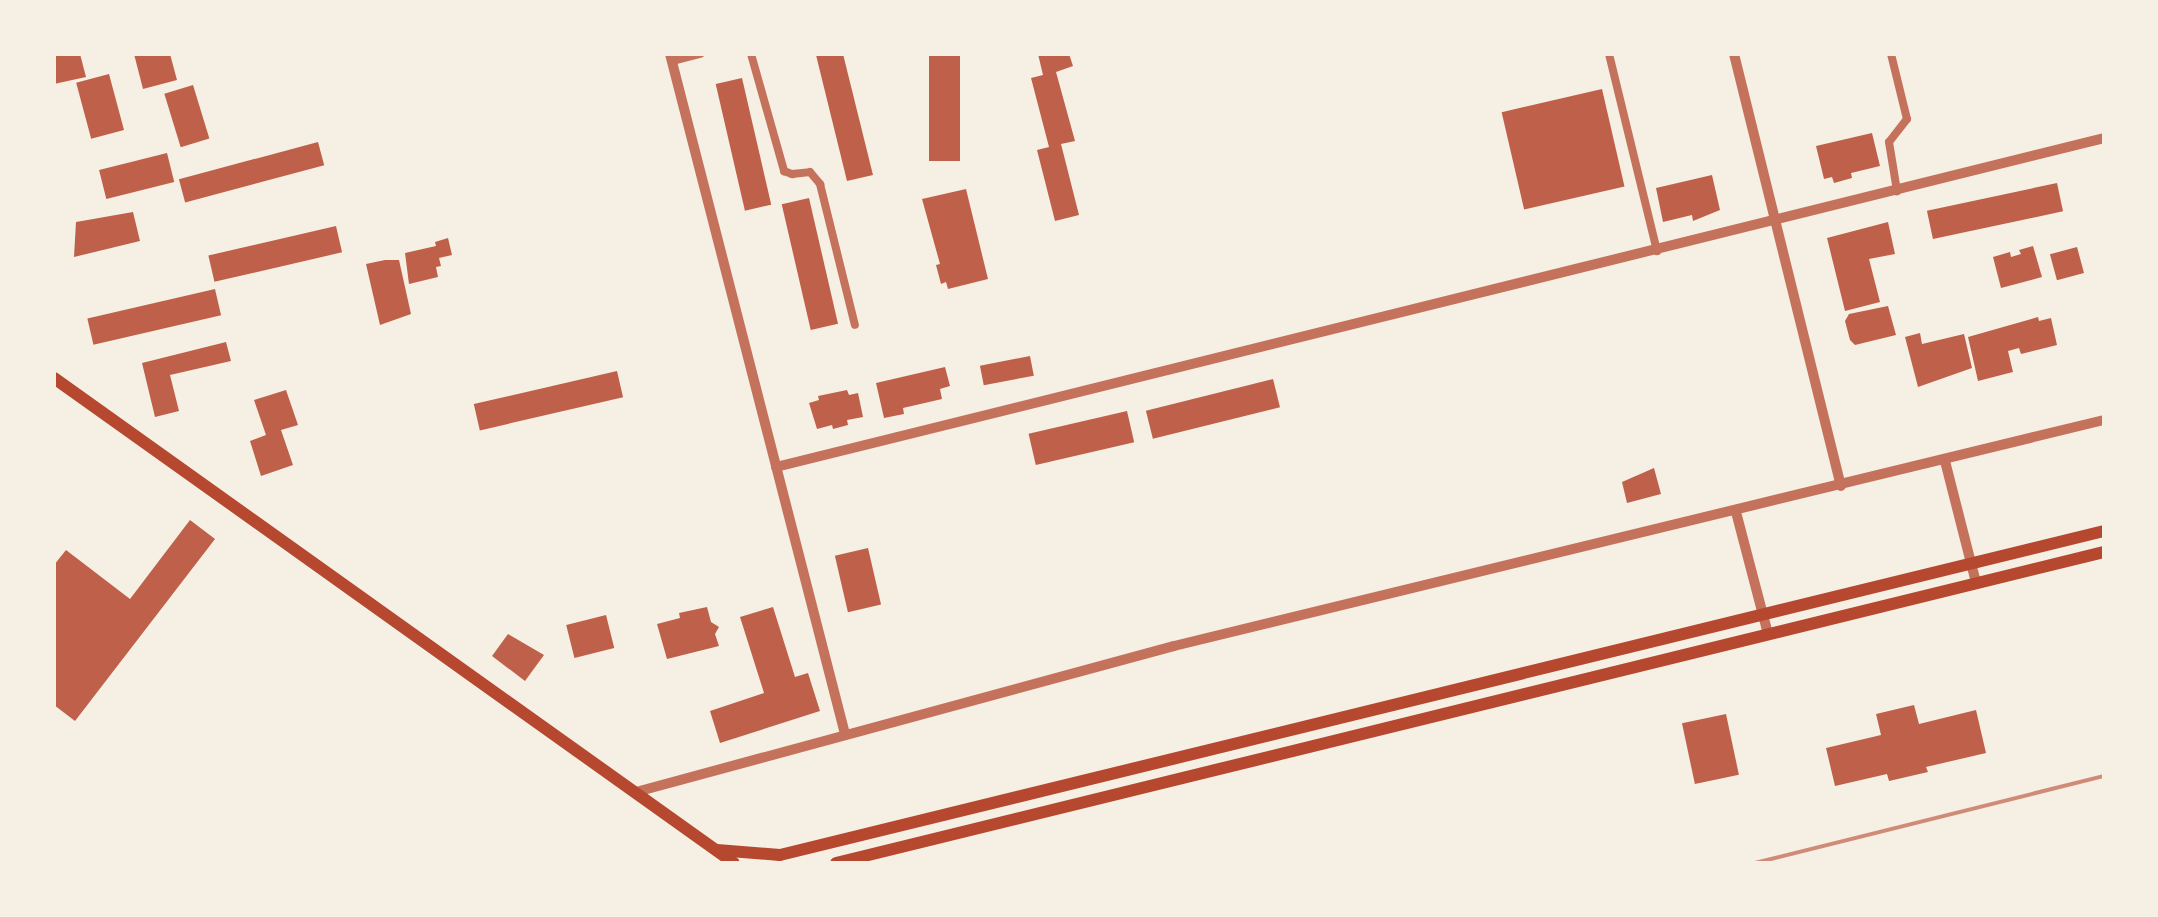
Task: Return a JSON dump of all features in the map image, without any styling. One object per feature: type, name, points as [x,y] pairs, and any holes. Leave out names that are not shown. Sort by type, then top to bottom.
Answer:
[{"type":"main road","points":[[54,378],[734,863]]},
{"type":"main road","points":[[717,850],[780,855],[2104,531]]},
{"type":"main road","points":[[836,863],[2104,552]]},
{"type":"street","points":[[700,54],[671,58],[845,734]]},
{"type":"street","points":[[751,54],[784,171],[792,174],[810,172],[820,184],[855,325]]},
{"type":"street","points":[[1609,54],[1657,251]]},
{"type":"street","points":[[1734,54],[1841,486]]},
{"type":"street","points":[[1891,54],[1907,119],[1889,142],[1897,191]]},
{"type":"street","points":[[776,467],[2104,138]]},
{"type":"street","points":[[636,792],[1174,646],[1736,512],[2104,420]]},
{"type":"street","points":[[1945,461],[1976,583]]},
{"type":"street","points":[[1736,512],[1768,634]]},
{"type":"building","points":[[54,54],[80,54],[86,77],[54,84]]},
{"type":"building","points":[[134,54],[170,54],[177,80],[143,89]]},
{"type":"building","points":[[843,54],[873,175],[847,181],[816,55]]},
{"type":"building","points":[[929,54],[960,54],[960,161],[929,161]]},
{"type":"building","points":[[1038,54],[1069,54],[1073,66],[1056,72],[1075,141],[1061,144],[1079,215],[1055,221],[1037,150],[1049,147],[1031,78],[1043,75]]},
{"type":"building","points":[[109,74],[124,130],[91,139],[76,83]]},
{"type":"building","points":[[742,78],[771,205],[745,211],[716,84]]},
{"type":"building","points":[[193,85],[209,139],[181,147],[164,94]]},
{"type":"building","points":[[1602,89],[1624,186],[1524,210],[1502,112]]},
{"type":"building","points":[[1872,133],[1880,166],[1851,173],[1852,178],[1834,183],[1832,177],[1824,179],[1816,146]]},
{"type":"building","points":[[318,142],[324,165],[185,202],[179,179]]},
{"type":"building","points":[[167,153],[174,182],[106,199],[99,170]]},
{"type":"building","points":[[1712,175],[1720,210],[1693,221],[1692,215],[1663,222],[1656,188]]},
{"type":"building","points":[[2057,183],[2063,211],[1933,239],[1927,211]]},
{"type":"building","points":[[966,189],[988,279],[948,289],[946,282],[941,284],[936,265],[940,264],[922,199]]},
{"type":"building","points":[[809,198],[838,324],[811,330],[782,204]]},
{"type":"building","points":[[133,212],[140,241],[74,257],[76,222]]},
{"type":"building","points":[[1888,222],[1895,254],[1869,259],[1880,302],[1845,311],[1827,238]]},
{"type":"building","points":[[336,226],[342,252],[214,282],[208,255]]},
{"type":"building","points":[[448,238],[452,255],[439,258],[441,266],[436,267],[438,277],[409,284],[405,253],[436,246],[435,242]]},
{"type":"building","points":[[2033,246],[2042,277],[2001,288],[1993,257],[2010,252],[2011,257],[2021,254],[2019,250]]},
{"type":"building","points":[[2077,247],[2084,273],[2057,280],[2050,254]]},
{"type":"building","points":[[399,260],[411,314],[380,325],[366,264]]},
{"type":"building","points":[[215,289],[221,315],[93,345],[87,318]]},
{"type":"building","points":[[1888,306],[1896,335],[1855,345],[1850,340],[1845,321],[1849,314]]},
{"type":"building","points":[[2038,317],[2039,321],[2051,318],[2057,345],[2021,354],[2019,348],[2008,351],[2013,372],[1978,381],[1968,337]]},
{"type":"building","points":[[1920,333],[1922,344],[1964,334],[1972,368],[1918,387],[1905,337]]},
{"type":"building","points":[[226,342],[231,361],[170,375],[179,411],[155,417],[142,363]]},
{"type":"building","points":[[1030,356],[1034,376],[984,385],[980,366]]},
{"type":"building","points":[[945,367],[950,386],[940,389],[942,399],[903,408],[904,414],[884,418],[876,383]]},
{"type":"building","points":[[617,371],[623,397],[480,430],[474,404]]},
{"type":"building","points":[[1273,379],[1280,407],[1153,439],[1146,411]]},
{"type":"building","points":[[286,390],[298,425],[281,430],[293,465],[261,476],[250,441],[266,435],[254,400]]},
{"type":"building","points":[[847,390],[849,395],[858,393],[863,417],[847,420],[848,425],[833,429],[832,425],[817,429],[809,403],[819,400],[818,396]]},
{"type":"building","points":[[1127,411],[1134,442],[1036,465],[1029,434]]},
{"type":"building","points":[[1654,468],[1661,494],[1627,503],[1622,482]]},
{"type":"building","points":[[190,520],[215,539],[75,721],[54,705],[54,565],[66,550],[130,599]]},
{"type":"building","points":[[868,548],[881,605],[848,612],[835,556]]},
{"type":"building","points":[[707,607],[711,622],[719,627],[715,634],[719,646],[667,659],[657,624],[680,618],[679,613]]},
{"type":"building","points":[[773,607],[795,677],[808,673],[820,711],[720,743],[710,711],[764,693],[740,617]]},
{"type":"building","points":[[606,615],[614,648],[574,658],[566,625]]},
{"type":"building","points":[[508,634],[544,655],[525,681],[492,656]]},
{"type":"building","points":[[1914,705],[1919,724],[1976,710],[1986,753],[1926,767],[1928,772],[1889,781],[1887,774],[1835,786],[1826,748],[1881,735],[1876,714]]},
{"type":"building","points":[[1726,714],[1739,775],[1695,784],[1682,723]]},
{"type":"railway","points":[[1755,863],[2104,776]]}]
